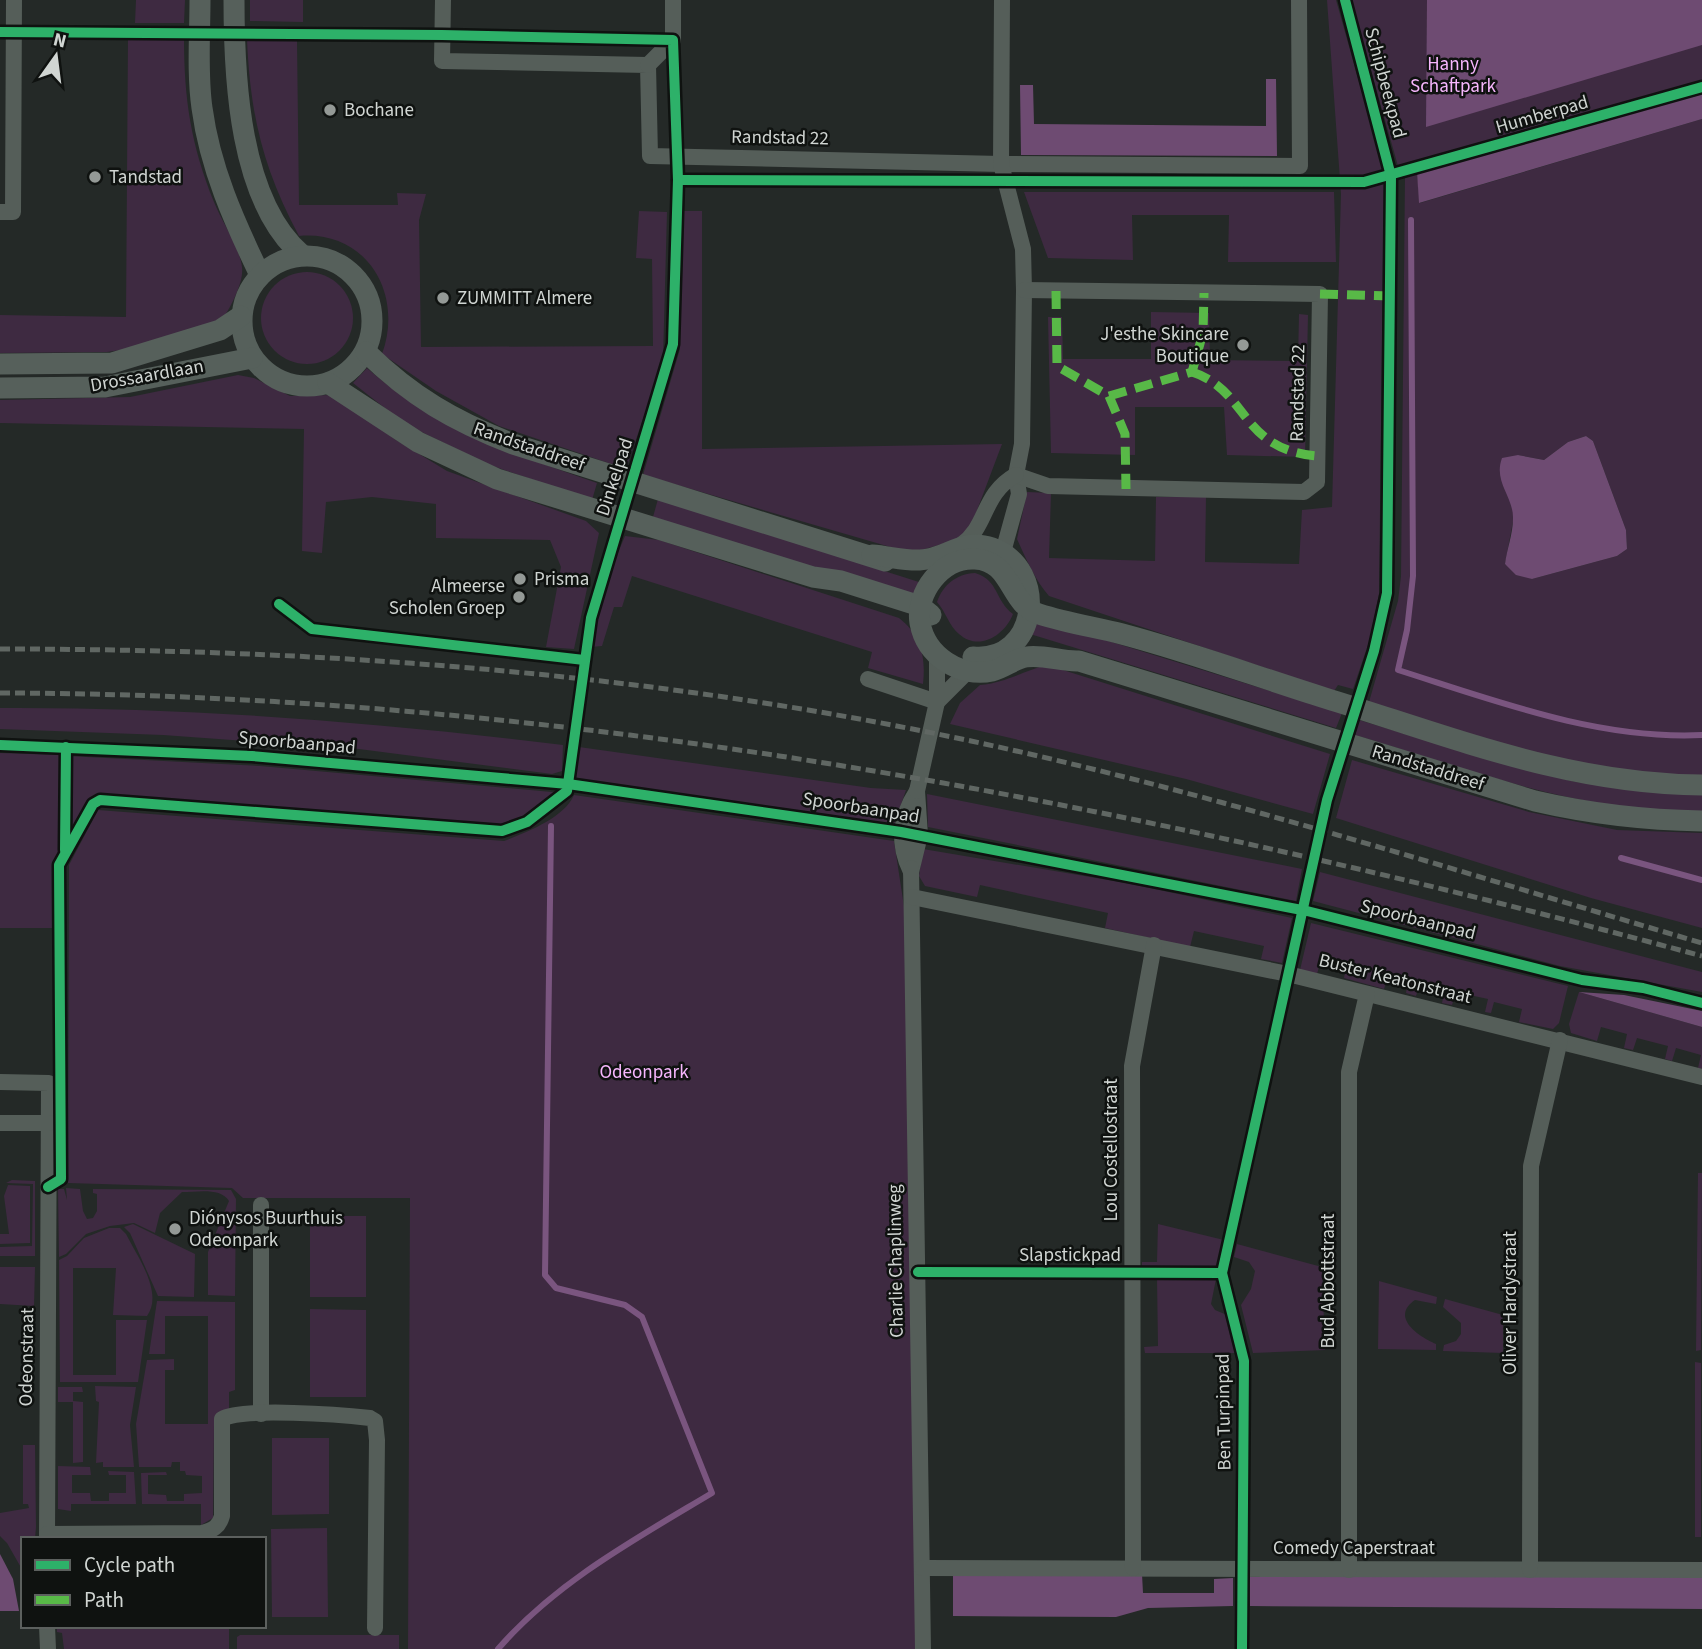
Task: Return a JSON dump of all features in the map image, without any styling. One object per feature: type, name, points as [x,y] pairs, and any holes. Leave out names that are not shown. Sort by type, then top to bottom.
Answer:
[{"type":"main road","points":[[200,3],[201,106],[226,205],[260,275]]},
{"type":"main road","points":[[234,3],[240,113],[252,168],[277,229],[302,255]]},
{"type":"main road","points":[[302,255],[332,260],[354,275],[367,294],[373,328],[366,352],[346,374],[328,383],[296,386],[265,372],[252,358],[243,338],[242,316],[249,290],[260,275],[282,260],[302,255]]},
{"type":"main road","name":"Drossaardlaan","points":[[0,364],[112,363],[220,330],[242,316]]},
{"type":"main road","name":"Randstaddreef","points":[[366,352],[399,384],[466,425],[513,444],[872,555],[941,563],[972,550]]},
{"type":"main road","name":"Drossaardlaan","points":[[0,388],[105,387],[252,358]]},
{"type":"main road","name":"Randstaddreef","points":[[328,383],[418,442],[497,480],[813,577],[835,591],[920,614]]},
{"type":"main road","points":[[972,550],[1003,552],[1020,569],[1030,602],[1025,629],[1012,653]]},
{"type":"main road","points":[[972,550],[1000,569],[1018,600],[1030,602]]},
{"type":"main road","points":[[941,563],[926,591],[920,614],[925,639],[937,655],[951,665],[972,664]]},
{"type":"main road","name":"Randstaddreef","points":[[1030,602],[1086,628],[1119,634],[1574,773],[1646,785],[1702,785]]},
{"type":"main road","points":[[920,614],[932,616],[938,632],[950,648],[972,664]]},
{"type":"main road","name":"Randstaddreef","points":[[972,664],[988,671],[1012,653],[1079,661],[1535,802],[1589,813],[1657,820],[1702,821]]},
{"type":"street","points":[[0,212],[13,212],[14,0]]},
{"type":"street","points":[[443,0],[442,61],[648,65],[673,40],[673,0]]},
{"type":"street","points":[[1002,0],[1001,164],[1023,249],[1024,290],[1022,444],[1016,475],[1019,494],[1003,552]]},
{"type":"street","name":"Randstad 22","points":[[648,65],[650,156],[1001,164],[1300,166],[1299,0]]},
{"type":"street","name":"Randstad 22","points":[[1016,475],[1048,486],[1139,489],[1304,492],[1317,482],[1320,294],[1024,290]]},
{"type":"street","points":[[972,550],[1016,475]]},
{"type":"street","name":"Charlie Chaplinweg","points":[[923,1649],[911,870],[920,835],[917,791],[937,702],[937,655]]},
{"type":"street","points":[[868,679],[937,702],[972,664]]},
{"type":"street","name":"Buster Keatonstraat","points":[[912,897],[1154,944],[1560,1040],[1702,1077]]},
{"type":"street","name":"Lou Costellostraat","points":[[1133,1568],[1132,1066],[1154,944]]},
{"type":"street","name":"Bud Abbottstraat","points":[[1349,1570],[1349,1072],[1367,994]]},
{"type":"street","name":"Oliver Hardystraat","points":[[1530,1570],[1531,1166],[1560,1040]]},
{"type":"street","name":"Odeonstraat","points":[[0,1082],[49,1083],[47,1536],[189,1534],[212,1530],[219,1525],[222,1516],[222,1419],[228,1416],[355,1416],[375,1421],[375,1628]]},
{"type":"street","points":[[0,1124],[48,1124]]},
{"type":"street","points":[[261,1205],[261,1414]]},
{"type":"street","name":"Comedy Caperstraat","points":[[922,1568],[1702,1570]]},
{"type":"street","points":[[47,1628],[48,1649]]},
{"type":"green space","points":[[136,0],[185,0],[184,23],[135,23]]},
{"type":"green space","points":[[250,0],[303,0],[303,22],[250,21]]},
{"type":"green space","points":[[1327,0],[1336,0],[1384,171],[1379,594],[1370,639],[1353,689],[1338,685],[1334,691],[1049,596],[1027,562],[1017,539],[1027,492],[1051,493],[1049,558],[1155,561],[1156,497],[1206,497],[1205,562],[1299,564],[1302,510],[1332,507],[1341,194]]},
{"type":"green space","name":"Hanny Schaftpark","points":[[1351,0],[1702,0],[1702,84],[1398,166]]},
{"type":"green space","points":[[1427,0],[1702,0],[1702,45],[1426,127]]},
{"type":"green space","points":[[128,38],[184,38],[190,122],[206,181],[241,259],[242,273],[237,293],[224,317],[165,344],[107,352],[0,353],[0,315],[126,317]]},
{"type":"green space","points":[[247,39],[297,41],[299,205],[398,205],[397,193],[426,194],[419,220],[421,347],[653,346],[652,259],[636,258],[639,211],[667,212],[663,360],[626,469],[499,426],[436,391],[382,354],[388,331],[388,309],[374,270],[361,255],[344,243],[323,237],[299,236],[276,188],[255,117]]},
{"type":"green space","points":[[1266,79],[1276,79],[1277,156],[1021,155],[1020,85],[1033,85],[1034,124],[1266,126]]},
{"type":"green space","points":[[1702,87],[1702,119],[1419,203],[1417,172]]},
{"type":"green space","points":[[1702,119],[1702,777],[1658,775],[1574,762],[1492,741],[1369,702],[1398,601],[1401,576],[1405,176],[1417,172],[1420,203]],"holes":[[[1586,436],[1593,441],[1626,530],[1627,549],[1617,556],[1532,579],[1505,564],[1514,516],[1518,455],[1544,460],[1568,442]]]},
{"type":"green space","points":[[1024,192],[1334,192],[1336,262],[1228,262],[1229,215],[1132,215],[1133,260],[1048,258]]},
{"type":"green space","points":[[680,211],[702,211],[702,449],[1002,444],[970,529],[956,540],[911,553],[643,475],[680,349]]},
{"type":"green space","points":[[307,272],[325,275],[340,285],[350,300],[353,318],[350,336],[340,351],[325,361],[307,364],[289,361],[274,351],[264,336],[261,318],[264,300],[274,285],[289,275]]},
{"type":"green space","points":[[1151,312],[1209,313],[1210,360],[1298,361],[1299,314],[1308,315],[1305,457],[1227,455],[1224,407],[1135,407],[1135,455],[1051,453],[1048,317],[1062,317],[1063,359],[1151,359]]},
{"type":"green space","points":[[367,368],[420,407],[476,437],[597,483],[592,500],[487,464],[405,424],[353,383]]},
{"type":"green space","points":[[238,375],[254,378],[290,396],[333,395],[396,440],[447,471],[586,521],[599,533],[574,649],[546,647],[561,567],[550,540],[436,538],[436,504],[372,497],[326,502],[322,553],[302,551],[304,429],[0,423],[0,400],[130,397]]},
{"type":"green space","points":[[1586,436],[1593,441],[1626,530],[1627,549],[1617,556],[1532,579],[1516,575],[1505,564],[1513,519],[1500,475],[1502,458],[1518,455],[1544,460],[1568,442]]},
{"type":"green space","points":[[658,499],[922,583],[915,600],[653,517]]},
{"type":"green space","points":[[625,536],[659,540],[899,618],[912,632],[920,647],[924,665],[923,684],[868,668],[872,652],[632,576],[622,607],[614,607],[602,646],[590,647],[610,572]]},
{"type":"green space","points":[[975,573],[989,581],[1013,614],[1004,629],[983,641],[967,639],[959,634],[937,602],[951,582]]},
{"type":"green space","points":[[1037,619],[1342,713],[1336,728],[1030,634]]},
{"type":"green space","points":[[1047,665],[1330,754],[1313,814],[1186,779],[950,724],[960,703],[980,685],[998,682]]},
{"type":"green space","points":[[0,708],[212,713],[493,737],[563,745],[562,771],[552,774],[359,749],[163,735],[0,729]]},
{"type":"green space","points":[[1359,720],[1518,768],[1576,782],[1702,792],[1702,811],[1613,805],[1526,787],[1355,735]]},
{"type":"green space","points":[[579,747],[871,788],[906,790],[894,825],[577,782],[575,776]]},
{"type":"green space","points":[[0,753],[62,755],[62,853],[57,865],[58,928],[0,928]]},
{"type":"green space","points":[[68,756],[260,766],[563,793],[525,820],[501,829],[99,799],[92,803],[67,847]]},
{"type":"green space","points":[[1352,760],[1529,812],[1617,830],[1702,833],[1702,928],[1591,898],[1336,818]]},
{"type":"green space","points":[[927,794],[1302,869],[1296,901],[928,827]]},
{"type":"green space","name":"Odeonpark","points":[[574,795],[894,841],[905,913],[920,1649],[408,1649],[410,1198],[243,1198],[232,1188],[68,1183],[69,865],[98,810],[504,841],[534,829],[554,817]]},
{"type":"green space","points":[[923,849],[1126,883],[1292,918],[1282,963],[1261,959],[1264,946],[1194,931],[1190,947],[1105,928],[1108,913],[980,885],[977,897],[925,886],[919,876]]},
{"type":"green space","points":[[1320,872],[1702,972],[1702,992],[1560,966],[1313,901]]},
{"type":"green space","points":[[1311,923],[1568,986],[1559,1023],[1553,1029],[1519,1022],[1522,1009],[1494,1002],[1491,1013],[1485,1012],[1488,999],[1456,992],[1452,1005],[1442,1003],[1445,989],[1420,983],[1416,996],[1406,993],[1408,981],[1388,976],[1384,989],[1344,978],[1346,966],[1321,960],[1317,974],[1300,970]]},
{"type":"green space","points":[[1579,992],[1702,1027],[1702,1069],[1698,1068],[1701,1055],[1676,1048],[1672,1061],[1665,1059],[1668,1046],[1637,1038],[1633,1050],[1624,1048],[1627,1034],[1601,1027],[1597,1041],[1571,1033],[1569,1024]]},
{"type":"green space","points":[[1579,992],[1624,995],[1702,1011],[1702,1027]]},
{"type":"green space","points":[[1698,1173],[1702,1173],[1701,1350],[1696,1351]]},
{"type":"green space","points":[[12,1180],[35,1181],[35,1256],[0,1256],[0,1247],[32,1246],[33,1184],[6,1183]]},
{"type":"green space","points":[[8,1185],[30,1186],[30,1243],[0,1244],[0,1234],[9,1234],[4,1196]]},
{"type":"green space","points":[[66,1188],[80,1189],[87,1219],[93,1218],[97,1211],[97,1194],[93,1193],[93,1189],[231,1190],[236,1199],[235,1296],[208,1295],[208,1252],[229,1201],[225,1197],[208,1191],[182,1192],[160,1213],[155,1233],[134,1223],[110,1226],[86,1234],[66,1254],[59,1257],[58,1189],[64,1189],[67,1200]]},
{"type":"green space","points":[[310,1216],[366,1216],[366,1297],[310,1297]]},
{"type":"green space","points":[[133,1224],[195,1254],[194,1297],[158,1296],[130,1233],[124,1227]]},
{"type":"green space","points":[[1158,1224],[1224,1240],[1217,1266],[1213,1269],[1142,1268],[1142,1262],[1157,1262]]},
{"type":"green space","points":[[109,1228],[120,1228],[126,1234],[151,1286],[151,1307],[147,1316],[113,1315],[116,1268],[73,1268],[73,1375],[116,1375],[116,1320],[147,1320],[138,1382],[60,1382],[59,1260],[67,1256],[84,1238]]},
{"type":"green space","points":[[1237,1244],[1322,1267],[1325,1350],[1253,1353],[1241,1305],[1251,1289],[1255,1271],[1249,1262],[1234,1257]]},
{"type":"green space","points":[[0,1267],[35,1267],[34,1306],[0,1304]]},
{"type":"green space","points":[[1157,1278],[1216,1279],[1211,1304],[1215,1310],[1227,1315],[1237,1353],[1145,1353],[1144,1347],[1158,1346]]},
{"type":"green space","points":[[1379,1281],[1437,1297],[1436,1304],[1415,1300],[1405,1313],[1409,1325],[1436,1344],[1436,1350],[1378,1349]]},
{"type":"green space","points":[[1445,1299],[1503,1315],[1503,1353],[1443,1351],[1444,1345],[1456,1341],[1461,1334],[1461,1323],[1443,1307]]},
{"type":"green space","points":[[157,1301],[235,1302],[235,1390],[229,1392],[229,1409],[220,1413],[214,1426],[213,1518],[201,1525],[201,1504],[142,1504],[141,1473],[166,1472],[167,1475],[148,1475],[148,1494],[166,1495],[167,1501],[184,1501],[184,1494],[202,1493],[202,1476],[186,1475],[185,1471],[180,1471],[180,1462],[172,1462],[171,1467],[139,1467],[136,1424],[147,1360],[174,1359],[174,1370],[165,1370],[165,1424],[208,1424],[208,1316],[165,1316],[165,1354],[149,1354]]},
{"type":"green space","points":[[310,1309],[366,1310],[366,1397],[310,1397]]},
{"type":"green space","points":[[1695,1362],[1701,1363],[1701,1537],[1695,1537]]},
{"type":"green space","points":[[95,1386],[136,1387],[130,1425],[134,1467],[103,1467],[103,1462],[96,1463],[99,1402],[96,1401]]},
{"type":"green space","points":[[58,1387],[82,1387],[83,1392],[73,1392],[73,1401],[83,1402],[83,1462],[73,1463],[73,1402],[58,1402]]},
{"type":"green space","points":[[272,1438],[329,1438],[329,1514],[272,1515]]},
{"type":"green space","points":[[23,1445],[35,1445],[35,1537],[21,1537],[21,1568],[0,1536],[0,1513],[29,1508],[28,1504],[23,1504]]},
{"type":"green space","points":[[58,1466],[90,1467],[91,1475],[72,1475],[72,1493],[90,1493],[91,1501],[109,1501],[109,1493],[126,1493],[126,1475],[109,1475],[108,1471],[134,1472],[136,1504],[71,1504],[71,1511],[58,1509]]},
{"type":"green space","points":[[327,1528],[328,1617],[272,1617],[271,1529]]},
{"type":"green space","points":[[0,1554],[13,1579],[19,1611],[0,1611]]},
{"type":"green space","points":[[1142,1574],[1143,1593],[1214,1593],[1214,1579],[1233,1578],[1233,1606],[1148,1608],[1116,1617],[953,1616],[953,1575]]},
{"type":"green space","points":[[1249,1577],[1702,1577],[1702,1609],[1250,1606]]},
{"type":"green space","points":[[57,1628],[229,1628],[229,1649],[64,1649],[62,1633],[57,1632]]},
{"type":"green space","points":[[399,1635],[399,1649],[237,1649],[237,1637]]},
{"type":"waterway","points":[[1411,220],[1413,576],[1407,630],[1398,670],[1510,706],[1586,725],[1663,735],[1702,735]]},
{"type":"waterway","points":[[498,1649],[521,1625],[571,1582],[627,1544],[712,1493],[642,1317],[625,1305],[556,1288],[545,1275],[551,826]]},
{"type":"waterway","points":[[1621,858],[1702,880]]},
{"type":"railway","points":[[0,649],[122,650],[366,660],[610,682],[851,718],[1064,762],[1247,809],[1702,943]]},
{"type":"railway","points":[[0,693],[216,698],[431,713],[646,737],[859,769],[1072,807],[1283,852],[1702,956]]},
{"type":"marked path","points":[[1056,291],[1057,366],[1109,396],[1125,434],[1126,489]]},
{"type":"marked path","points":[[1109,396],[1192,372],[1203,333],[1204,293]]},
{"type":"marked path","points":[[1320,294],[1390,296]]},
{"type":"marked path","points":[[1192,372],[1211,381],[1225,392],[1258,432],[1273,443],[1292,451],[1318,456]]},
{"type":"cycle path","name":"Schipbeekpad","points":[[1242,1649],[1244,1361],[1222,1273],[1327,800],[1374,651],[1387,593],[1391,176],[1345,0]]},
{"type":"cycle path","name":"Dinkelpad","points":[[0,32],[442,35],[673,40],[678,180],[673,344],[591,618],[567,791],[527,822],[502,831],[100,800],[93,804],[59,865],[61,1179],[48,1187]]},
{"type":"cycle path","name":"Humberpad","points":[[678,180],[1364,182],[1702,87]]},
{"type":"cycle path","points":[[279,604],[312,629],[584,660]]},
{"type":"cycle path","name":"Spoorbaanpad","points":[[0,745],[252,756],[568,784],[901,832],[1307,911],[1582,980],[1643,988],[1702,1003]]},
{"type":"cycle path","points":[[65,850],[66,747]]},
{"type":"cycle path","name":"Slapstickpad","points":[[918,1272],[1222,1273]]},
{"type":"place","name":"Bochane","points":[[330,110]]},
{"type":"place","name":"Tandstad","points":[[95,177]]},
{"type":"place","name":"ZUMMITT Almere","points":[[443,298]]},
{"type":"place","name":"J'esthe Skincare Boutique","points":[[1243,345]]},
{"type":"place","name":"Prisma","points":[[520,579]]},
{"type":"place","name":"Almeerse Scholen Groep","points":[[519,597]]},
{"type":"place","name":"Diónysos Buurthuis Odeonpark","points":[[175,1229]]}]
